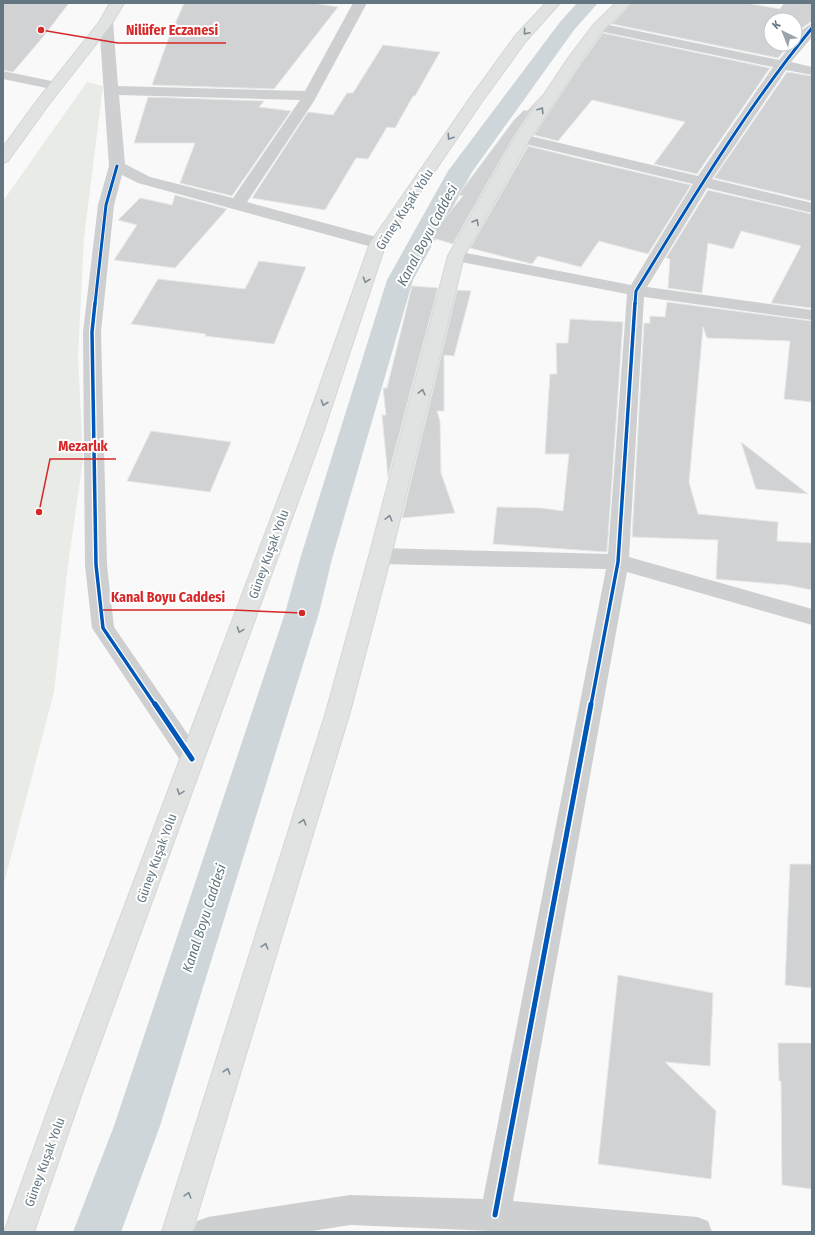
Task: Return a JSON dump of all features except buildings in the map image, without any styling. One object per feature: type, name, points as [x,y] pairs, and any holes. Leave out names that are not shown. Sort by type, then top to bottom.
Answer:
[{"type":"main road","points":[[3,158],[56,86],[106,22],[117,3]]},
{"type":"main road","name":"Güney Kuşak Yolu","points":[[19,1232],[68,1093],[312,436],[378,243],[475,101],[521,38],[553,3]]},
{"type":"main road","points":[[176,1232],[338,712],[380,556],[456,256],[522,139],[576,57],[599,27],[624,3]]},
{"type":"street","points":[[237,204],[310,96],[360,3]]},
{"type":"street","points":[[106,22],[117,166],[106,205],[92,332],[96,565],[102,628],[192,759]]},
{"type":"street","points":[[599,27],[812,71]]},
{"type":"street","points":[[496,1215],[618,562],[636,291],[702,182],[782,65],[812,28]]},
{"type":"street","points":[[3,75],[56,86]]},
{"type":"street","points":[[111,90],[310,96]]},
{"type":"street","points":[[522,139],[812,208]]},
{"type":"street","points":[[117,166],[144,180],[378,243]]},
{"type":"street","points":[[456,256],[636,291],[812,315]]},
{"type":"street","points":[[380,556],[618,562],[812,617]]},
{"type":"street","points":[[208,1232],[350,1210],[496,1215],[698,1232]]},
{"type":"shaded area","points":[[87,82],[103,86],[84,238],[78,356],[83,460],[68,565],[54,692],[3,887],[3,201]]},
{"type":"waterway","name":"Kanal Boyu Caddesi","points":[[97,1232],[137,1126],[302,613],[316,559],[400,280],[460,171],[567,26],[588,3]]},
{"type":"cycle path","points":[[495,1215],[618,562],[636,291],[702,182],[782,65],[812,28]]},
{"type":"cycle path","points":[[117,166],[106,205],[92,332],[96,565],[103,628],[192,759]]},
{"type":"place","name":"Nilüfer Eczanesi","points":[[41,30]]},
{"type":"place","name":"Mezarlık","points":[[39,512]]},
{"type":"place","name":"Kanal Boyu Caddesi","points":[[302,613]]}]
